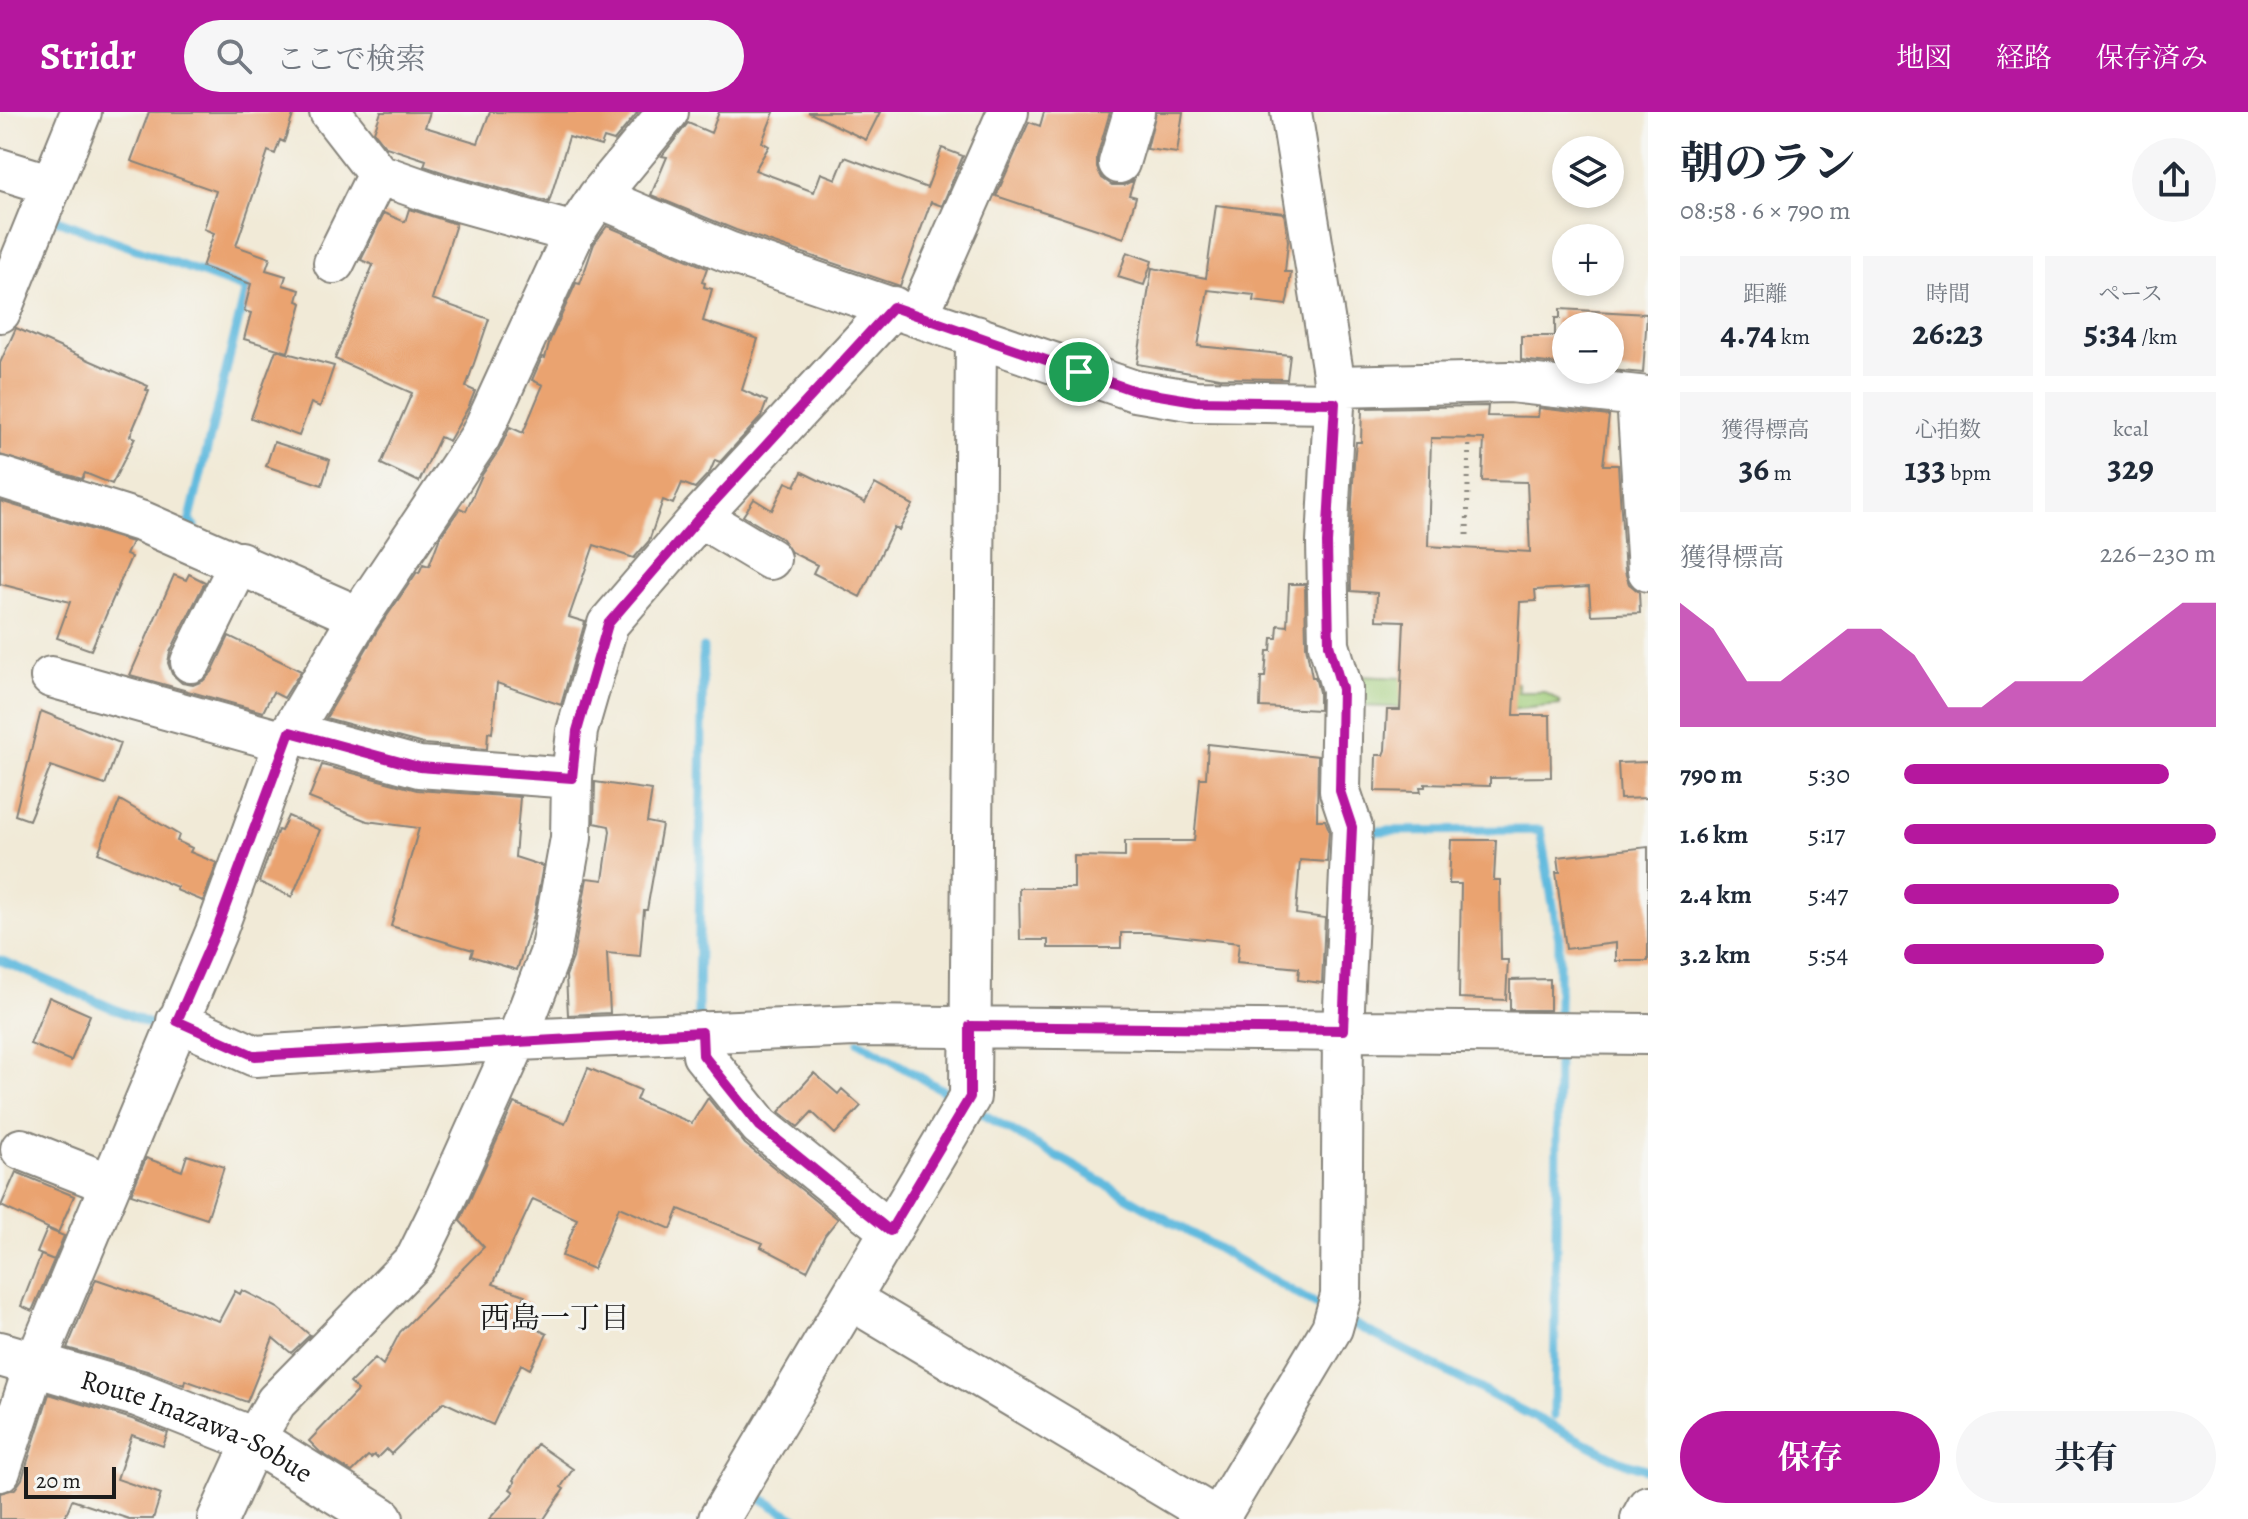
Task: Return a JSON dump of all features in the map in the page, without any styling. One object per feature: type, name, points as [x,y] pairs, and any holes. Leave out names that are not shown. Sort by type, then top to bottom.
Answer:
[{"type":"main road","name":"Route Inazawa-Sobue","points":[[18,1359],[140,1395],[254,1440],[381,1519]]},
{"type":"street","points":[[0,312],[17,223],[52,185],[81,112]]},
{"type":"street","points":[[330,112],[378,174],[441,196],[574,233]]},
{"type":"street","points":[[0,1471],[18,1359],[110,1184],[216,932],[288,737],[359,617],[480,437],[574,233],[598,197],[668,112]]},
{"type":"street","points":[[218,1519],[254,1440],[276,1402],[416,1259],[517,1040],[550,954],[571,838],[577,731],[608,624],[700,517],[905,312],[1008,112]]},
{"type":"street","points":[[1119,163],[1134,112]]},
{"type":"street","points":[[850,1299],[1218,1519],[1332,1328],[1341,1296],[1343,1030],[1352,827],[1340,791],[1342,689],[1329,645],[1327,543],[1335,395],[1291,112]]},
{"type":"street","points":[[0,169],[52,185]]},
{"type":"street","points":[[334,263],[378,174]]},
{"type":"street","points":[[598,197],[728,252],[1135,391],[1195,401],[1335,395],[1510,382],[1642,397],[1648,571]]},
{"type":"street","points":[[719,1519],[970,1097],[976,336]]},
{"type":"street","points":[[0,477],[143,522],[240,562],[359,617]]},
{"type":"street","points":[[700,517],[770,559]]},
{"type":"street","points":[[191,662],[240,562]]},
{"type":"street","points":[[51,677],[419,767],[572,778]]},
{"type":"street","points":[[177,1021],[255,1056],[517,1040],[856,1026],[1648,1034]]},
{"type":"street","points":[[702,1032],[703,1055],[760,1126],[890,1231]]},
{"type":"street","points":[[21,1149],[110,1184]]},
{"type":"street","points":[[1641,1519],[1648,1506]]},
{"type":"path","points":[[1467,535],[1469,435]]},
{"type":"green space","points":[[1358,676],[1518,683],[1518,692],[1544,692],[1560,701],[1560,705],[1497,711],[1357,706]]},
{"type":"building","points":[[149,112],[294,112],[284,142],[280,140],[275,154],[268,151],[236,246],[270,258],[266,270],[286,276],[283,285],[300,290],[297,301],[302,303],[288,352],[244,339],[251,313],[244,311],[251,284],[202,267],[214,233],[204,229],[216,191],[131,161]]},
{"type":"building","points":[[381,112],[430,112],[425,127],[478,143],[490,112],[638,112],[614,141],[604,138],[601,146],[569,137],[549,202],[424,166],[426,160],[386,147],[374,132]]},
{"type":"building","points":[[719,112],[774,112],[762,142],[769,146],[755,170],[814,192],[821,173],[836,179],[845,157],[927,188],[942,148],[963,156],[942,206],[931,202],[900,286],[736,230],[651,195],[667,157],[662,156],[688,123],[711,133]]},
{"type":"building","points":[[808,112],[880,112],[866,140]]},
{"type":"building","points":[[1044,112],[1110,112],[1097,157],[1097,168],[1102,178],[1112,185],[1124,185],[1134,180],[1129,195],[1136,197],[1124,238],[996,196],[1029,122],[1040,126]]},
{"type":"building","points":[[1156,112],[1183,112],[1177,153],[1147,149]]},
{"type":"building","points":[[1216,205],[1284,213],[1288,241],[1285,272],[1291,272],[1288,297],[1286,305],[1253,301],[1254,295],[1208,290],[1198,346],[1290,355],[1287,379],[1220,378],[1137,364],[1152,268],[1206,278]]},
{"type":"building","points":[[409,209],[456,224],[432,299],[489,319],[466,387],[475,391],[468,408],[449,441],[440,437],[419,482],[381,464],[412,393],[335,359],[373,265],[361,260],[384,213],[405,222]]},
{"type":"building","points":[[607,226],[707,268],[702,282],[705,283],[704,287],[712,289],[703,321],[758,339],[742,390],[767,401],[761,417],[720,462],[715,460],[710,472],[695,488],[682,483],[673,504],[663,500],[649,541],[634,558],[594,545],[569,617],[585,622],[561,705],[497,683],[492,733],[488,732],[487,749],[423,744],[326,718],[378,629],[423,564],[429,566],[440,537],[460,508],[466,511],[482,475],[510,427],[523,433],[543,385],[532,380],[542,357],[545,358],[576,283],[580,284],[594,244]]},
{"type":"building","points":[[1127,252],[1152,261],[1144,285],[1118,277]]},
{"type":"building","points":[[1560,309],[1612,312],[1560,312]]},
{"type":"building","points":[[1624,313],[1647,314],[1643,373],[1624,371]]},
{"type":"building","points":[[16,328],[148,386],[146,390],[149,391],[130,436],[135,438],[112,484],[85,473],[82,479],[0,455],[0,363]]},
{"type":"building","points":[[1521,336],[1552,336],[1552,363],[1521,360]]},
{"type":"building","points":[[276,350],[334,366],[320,407],[311,403],[299,436],[251,418]]},
{"type":"building","points":[[1488,406],[1487,416],[1538,417],[1539,408],[1609,416],[1603,465],[1618,465],[1625,572],[1629,584],[1639,592],[1640,613],[1591,615],[1589,587],[1535,590],[1536,601],[1520,602],[1514,715],[1550,715],[1551,777],[1490,778],[1490,786],[1425,784],[1425,787],[1420,787],[1421,792],[1375,791],[1376,755],[1383,755],[1385,750],[1387,710],[1400,710],[1404,621],[1376,620],[1377,593],[1351,591],[1354,462],[1356,442],[1361,442],[1362,408]],"holes":[[[1431,438],[1484,439],[1482,481],[1527,482],[1530,552],[1428,546]]]},
{"type":"building","points":[[274,442],[330,460],[322,485],[266,466]]},
{"type":"building","points":[[802,472],[865,503],[875,484],[913,505],[899,530],[894,527],[860,597],[813,573],[817,565],[791,552],[782,539],[743,516],[754,499],[772,510],[786,482],[795,486]]},
{"type":"building","points":[[0,501],[132,542],[126,555],[131,557],[91,650],[57,638],[70,602],[0,584]]},
{"type":"building","points":[[189,574],[205,582],[170,652],[168,663],[172,674],[182,683],[193,685],[203,681],[212,672],[229,636],[301,671],[284,698],[273,692],[263,712],[130,675],[174,575],[186,580]]},
{"type":"building","points":[[1289,584],[1305,584],[1306,646],[1312,677],[1315,677],[1319,692],[1319,710],[1260,707],[1261,677],[1265,677],[1267,651],[1271,651],[1272,638],[1277,638],[1278,625],[1287,626]]},
{"type":"building","points":[[41,711],[120,743],[105,785],[51,766],[29,820],[15,815]]},
{"type":"building","points":[[1208,744],[1318,756],[1317,820],[1325,820],[1329,830],[1327,862],[1300,860],[1296,914],[1325,918],[1322,983],[1298,980],[1299,968],[1237,962],[1239,943],[1150,933],[1121,933],[1121,948],[1048,948],[1048,940],[1020,940],[1019,888],[1074,888],[1074,856],[1125,857],[1125,841],[1194,841],[1200,778],[1206,778]]},
{"type":"building","points":[[1648,762],[1648,798],[1620,799],[1618,763]]},
{"type":"building","points":[[322,765],[417,790],[520,797],[515,857],[543,866],[534,915],[517,970],[471,956],[473,950],[391,926],[419,828],[367,821],[309,798]]},
{"type":"building","points":[[595,782],[652,790],[647,822],[662,825],[647,910],[644,910],[640,956],[607,953],[610,1013],[568,1015],[566,976],[573,958],[587,878],[603,880],[610,831],[609,826],[594,823]]},
{"type":"building","points":[[120,800],[179,835],[177,841],[192,848],[190,852],[217,863],[203,901],[98,853]]},
{"type":"building","points":[[288,816],[320,830],[292,897],[259,882],[278,830],[281,831]]},
{"type":"building","points":[[1451,840],[1496,840],[1494,880],[1500,880],[1501,960],[1508,960],[1506,1000],[1459,998],[1461,884],[1449,884]]},
{"type":"building","points":[[1648,847],[1648,961],[1616,961],[1616,943],[1566,949],[1556,872],[1560,872],[1558,857]]},
{"type":"building","points":[[1550,979],[1550,1010],[1510,1010],[1510,980]]},
{"type":"building","points":[[49,997],[90,1015],[71,1061],[30,1044]]},
{"type":"building","points":[[588,1068],[640,1090],[636,1100],[692,1123],[708,1098],[745,1144],[838,1219],[825,1235],[807,1271],[761,1247],[763,1243],[679,1209],[671,1229],[619,1207],[593,1269],[562,1256],[577,1219],[533,1199],[493,1284],[525,1295],[523,1300],[530,1303],[523,1322],[547,1334],[530,1369],[521,1364],[493,1425],[444,1402],[391,1454],[386,1449],[377,1458],[368,1456],[352,1472],[320,1452],[309,1441],[358,1390],[350,1383],[375,1358],[383,1365],[400,1332],[484,1247],[460,1221],[514,1103],[565,1124]]},
{"type":"building","points":[[814,1073],[838,1094],[842,1089],[861,1106],[835,1134],[812,1112],[798,1127],[779,1112]]},
{"type":"building","points":[[187,1155],[224,1167],[207,1219],[131,1194],[146,1158],[182,1171]]},
{"type":"building","points":[[16,1172],[74,1196],[58,1233],[1,1206]]},
{"type":"building","points":[[47,1229],[64,1236],[54,1260],[37,1253]]},
{"type":"building","points":[[41,1255],[54,1260],[32,1311],[21,1306]]},
{"type":"building","points":[[96,1279],[219,1321],[235,1291],[240,1294],[242,1290],[278,1308],[310,1335],[291,1353],[273,1338],[247,1402],[185,1380],[184,1385],[67,1348]]},
{"type":"building","points":[[49,1394],[168,1433],[163,1446],[132,1435],[117,1479],[161,1494],[153,1519],[129,1519],[72,1500],[64,1519],[0,1519],[0,1493],[15,1489],[22,1479]]},
{"type":"building","points":[[537,1444],[573,1469],[561,1487],[564,1489],[544,1519],[489,1519],[514,1492],[510,1489],[515,1482],[513,1480]]},
{"type":"waterway","points":[[56,213],[54,219],[246,289],[189,523],[195,526]]},
{"type":"waterway","points":[[700,1021],[703,648]]},
{"type":"waterway","points":[[1367,831],[1540,830],[1559,939],[1559,1024]]},
{"type":"waterway","points":[[0,960],[161,1029]]},
{"type":"waterway","points":[[859,1042],[951,1095]]},
{"type":"waterway","points":[[1554,1416],[1558,1049]]},
{"type":"waterway","points":[[981,1113],[1325,1310]]},
{"type":"waterway","points":[[1348,1321],[1620,1461],[1648,1470]]},
{"type":"waterway","points":[[750,1492],[796,1519]]},
{"type":"district","name":"西島一丁目","points":[[555,1318]]},
{"type":"route","points":[[893,307],[1079,372],[1135,391],[1195,401],[1335,403],[1327,543],[1329,645],[1342,689],[1340,791],[1352,827],[1343,1030],[970,1026],[970,1097],[890,1231],[760,1126],[703,1055],[702,1032],[255,1056],[177,1021],[216,932],[290,732],[419,767],[572,778],[577,731],[608,624],[700,517],[893,307]]}]
